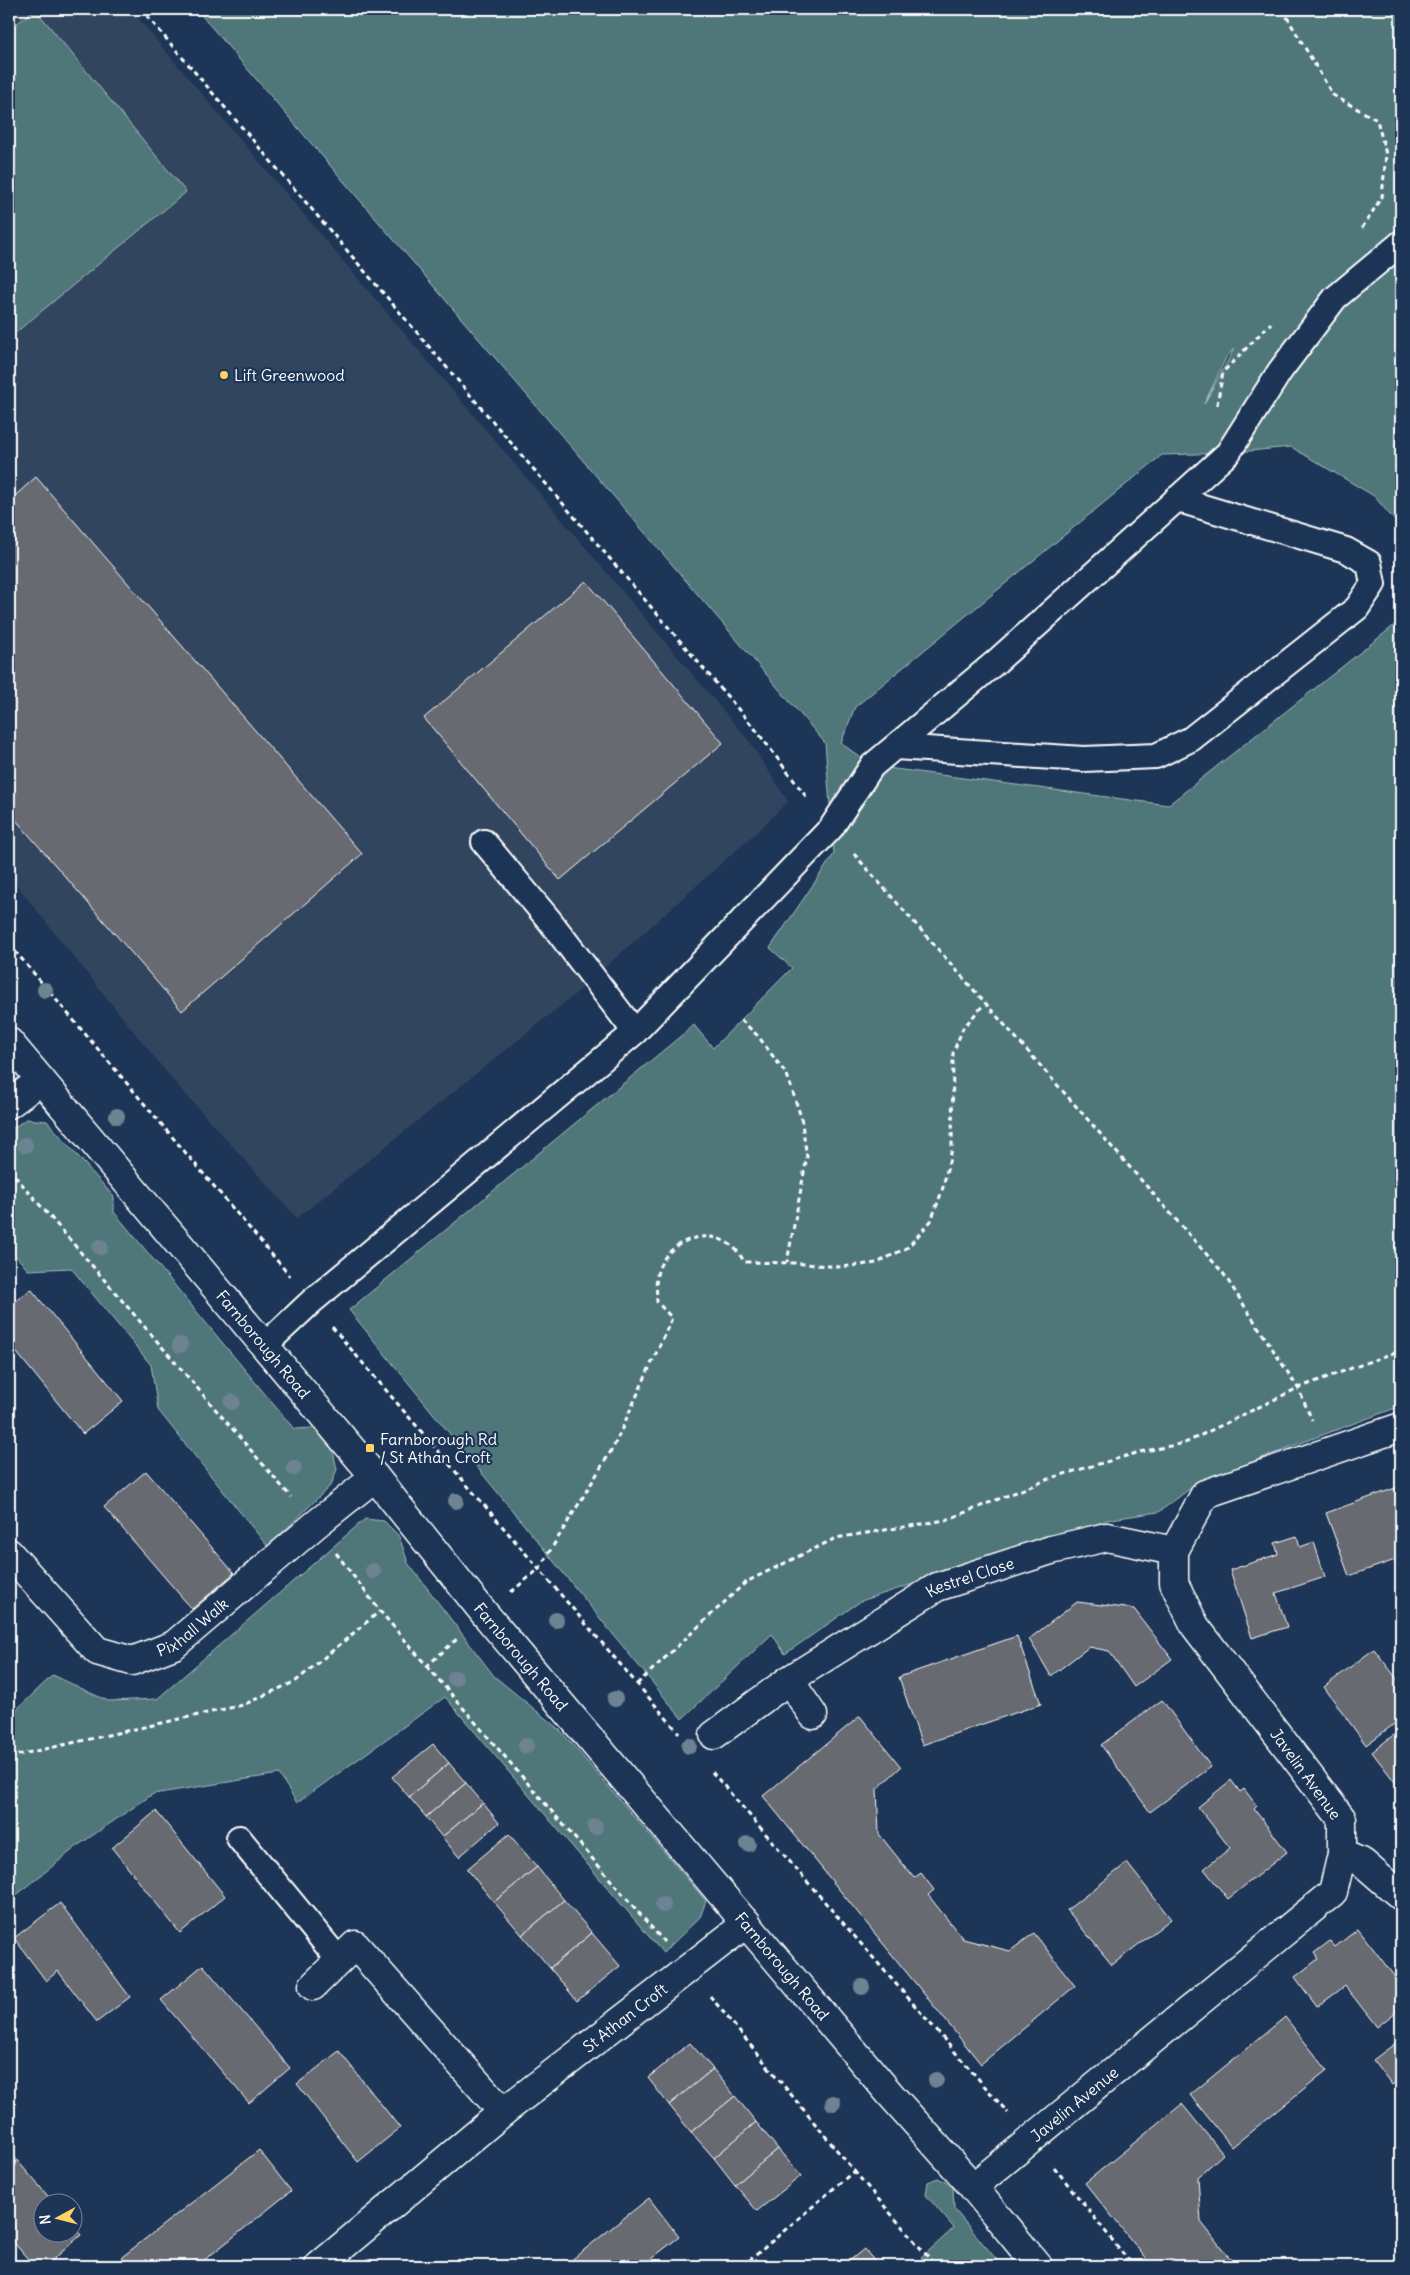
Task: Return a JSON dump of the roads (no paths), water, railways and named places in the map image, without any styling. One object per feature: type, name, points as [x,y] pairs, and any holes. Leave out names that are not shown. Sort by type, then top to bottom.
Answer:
[{"type":"street","name":"Farnborough Road","points":[[9,1042],[375,1477],[485,1614],[890,2094],[1038,2266]]},
{"type":"street","points":[[9,1104],[41,1080]]},
{"type":"street","name":"Javelin Avenue","points":[[972,2187],[1333,1892],[1342,1854],[1342,1819],[1195,1626],[1174,1583],[1174,1551],[1205,1494],[1401,1427]]},
{"type":"street","name":"Pixhall Walk","points":[[9,1553],[97,1651],[132,1661],[174,1645],[315,1525],[375,1477]]},
{"type":"street","name":"Kestrel Close","points":[[714,1735],[789,1680],[937,1587],[1051,1550],[1107,1537],[1174,1551]]},
{"type":"street","points":[[789,1680],[813,1715]]},
{"type":"street","points":[[1342,1854],[1363,1863],[1401,1896]]},
{"type":"street","name":"St Athan Croft","points":[[319,2266],[503,2112],[747,1923]]},
{"type":"street","points":[[313,1986],[355,1945],[503,2112]]},
{"type":"lane","points":[[264,1346],[311,1302],[635,1032],[831,828],[872,766],[997,661],[1228,453],[1280,371],[1335,298],[1401,243]]},
{"type":"lane","points":[[894,747],[1084,759],[1156,756],[1191,739],[1357,608],[1373,584],[1369,563],[1346,550],[1176,499]]},
{"type":"lane","points":[[484,842],[550,921],[635,1032]]},
{"type":"lane","points":[[239,1838],[339,1960]]},
{"type":"place","name":"Lift Greenwood","points":[[224,375]]},
{"type":"place","name":"Farnborough Rd / St Athan Croft","points":[[370,1448]]}]
